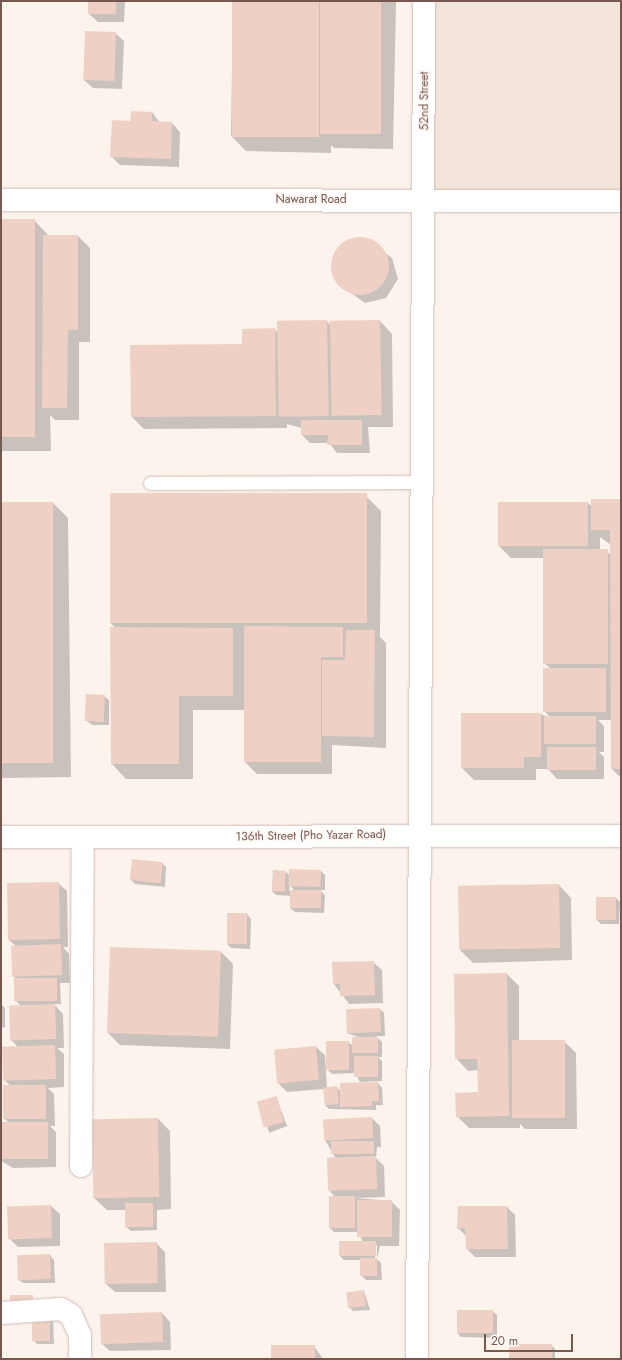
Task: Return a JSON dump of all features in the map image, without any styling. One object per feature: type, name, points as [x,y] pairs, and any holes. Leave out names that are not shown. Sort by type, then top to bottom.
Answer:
[{"type":"street","name":"52nd Street","points":[[417,1359],[424,482],[424,1]]},
{"type":"street","name":"Nawarat Road","points":[[1,200],[621,201]]},
{"type":"street","name":"136th Street (Pho Yazar Road)","points":[[1,837],[84,838],[422,835],[621,836]]},
{"type":"street","points":[[81,1166],[84,838]]},
{"type":"street","points":[[1,1313],[60,1309],[66,1312],[71,1315],[80,1335],[80,1359]]},
{"type":"lane","points":[[150,483],[424,482]]},
{"type":"shaded area","points":[[415,1],[621,1],[621,203],[415,203]]},
{"type":"building","points":[[88,1],[116,1],[116,14],[88,14]]},
{"type":"building","points":[[232,1],[319,1],[319,137],[232,137]]},
{"type":"building","points":[[320,1],[381,1],[381,134],[320,134]]},
{"type":"building","points":[[85,31],[116,32],[114,81],[83,80]]},
{"type":"building","points":[[131,111],[152,112],[152,121],[172,122],[171,159],[110,157],[112,120],[130,121]]},
{"type":"building","points":[[1,219],[35,219],[35,437],[1,437]]},
{"type":"building","points":[[43,235],[78,235],[78,330],[68,330],[67,408],[42,408]]},
{"type":"building","points":[[354,237],[366,237],[381,245],[389,260],[389,272],[381,287],[366,295],[354,295],[339,287],[331,272],[331,260],[339,245]]},
{"type":"building","points":[[327,320],[329,416],[279,417],[277,321]]},
{"type":"building","points":[[380,320],[382,415],[332,416],[330,321]]},
{"type":"building","points":[[275,328],[276,416],[131,417],[130,345],[242,344],[242,329]]},
{"type":"building","points":[[301,420],[362,420],[362,445],[327,445],[328,435],[301,435]]},
{"type":"building","points":[[110,493],[367,493],[367,623],[110,623]]},
{"type":"building","points":[[591,499],[621,499],[621,769],[611,769],[610,530],[591,530]]},
{"type":"building","points":[[1,502],[53,502],[53,763],[1,763]]},
{"type":"building","points":[[498,502],[588,502],[588,546],[498,546]]},
{"type":"building","points":[[543,549],[608,549],[608,664],[543,664]]},
{"type":"building","points":[[244,626],[343,627],[343,657],[321,657],[321,762],[244,762]]},
{"type":"building","points":[[110,627],[233,628],[233,696],[179,696],[179,764],[111,764]]},
{"type":"building","points":[[346,630],[375,630],[374,737],[322,736],[322,660],[345,660]]},
{"type":"building","points":[[543,668],[606,668],[606,712],[543,712]]},
{"type":"building","points":[[86,694],[105,695],[104,722],[85,721]]},
{"type":"building","points":[[461,713],[541,713],[541,757],[524,757],[524,768],[461,768]]},
{"type":"building","points":[[544,716],[596,716],[596,744],[544,744]]},
{"type":"building","points":[[547,747],[596,747],[596,770],[547,770]]},
{"type":"building","points":[[132,859],[163,862],[161,883],[130,880]]},
{"type":"building","points":[[289,869],[321,870],[320,887],[288,886]]},
{"type":"building","points":[[273,870],[286,871],[285,892],[272,891]]},
{"type":"building","points":[[59,882],[60,939],[8,940],[7,883]]},
{"type":"building","points":[[559,884],[560,948],[459,950],[458,886]]},
{"type":"building","points":[[290,890],[321,890],[321,908],[290,908]]},
{"type":"building","points":[[596,897],[616,897],[616,920],[596,920]]},
{"type":"building","points":[[227,913],[247,913],[247,944],[227,944]]},
{"type":"building","points":[[61,944],[62,975],[12,977],[11,946]]},
{"type":"building","points":[[110,947],[221,951],[218,1037],[107,1033]]},
{"type":"building","points":[[374,961],[375,995],[340,996],[340,984],[333,984],[332,962]]},
{"type":"building","points":[[507,973],[509,1116],[456,1117],[455,1093],[478,1092],[477,1059],[455,1059],[454,974]]},
{"type":"building","points":[[14,978],[57,978],[57,1001],[14,1001]]},
{"type":"building","points":[[55,1004],[56,1039],[10,1041],[9,1006]]},
{"type":"building","points":[[380,1008],[381,1032],[347,1033],[346,1009]]},
{"type":"building","points":[[352,1037],[378,1037],[378,1053],[352,1053]]},
{"type":"building","points":[[512,1040],[565,1040],[565,1118],[512,1118]]},
{"type":"building","points":[[326,1041],[349,1041],[349,1070],[326,1070]]},
{"type":"building","points":[[55,1045],[56,1079],[3,1081],[2,1047]]},
{"type":"building","points":[[316,1046],[319,1080],[277,1084],[274,1050]]},
{"type":"building","points":[[354,1056],[378,1056],[378,1077],[354,1077]]},
{"type":"building","points":[[378,1082],[379,1101],[372,1101],[372,1106],[340,1107],[340,1083]]},
{"type":"building","points":[[3,1085],[46,1085],[46,1119],[3,1119]]},
{"type":"building","points":[[337,1086],[339,1104],[325,1105],[323,1087]]},
{"type":"building","points":[[277,1096],[284,1122],[264,1128],[257,1101]]},
{"type":"building","points":[[372,1117],[373,1138],[324,1141],[323,1120]]},
{"type":"building","points":[[158,1118],[159,1197],[93,1198],[92,1119]]},
{"type":"building","points":[[2,1122],[48,1122],[48,1159],[2,1159]]},
{"type":"building","points":[[331,1141],[374,1141],[374,1154],[331,1154]]},
{"type":"building","points":[[376,1156],[377,1189],[328,1191],[327,1158]]},
{"type":"building","points":[[329,1196],[355,1196],[355,1228],[329,1228]]},
{"type":"building","points":[[357,1200],[392,1200],[392,1237],[357,1237]]},
{"type":"building","points":[[125,1203],[153,1203],[153,1227],[125,1227]]},
{"type":"building","points":[[51,1205],[52,1238],[8,1240],[7,1207]]},
{"type":"building","points":[[458,1206],[507,1206],[508,1249],[466,1249],[465,1228],[457,1229]]},
{"type":"building","points":[[339,1241],[376,1241],[376,1256],[339,1256]]},
{"type":"building","points":[[157,1242],[158,1283],[105,1284],[104,1243]]},
{"type":"building","points":[[50,1254],[51,1279],[18,1280],[17,1255]]},
{"type":"building","points":[[360,1258],[377,1258],[377,1276],[360,1276]]},
{"type":"building","points":[[364,1290],[366,1306],[348,1308],[346,1292]]},
{"type":"building","points":[[10,1295],[33,1295],[33,1310],[10,1310]]},
{"type":"building","points":[[457,1310],[493,1310],[493,1333],[457,1333]]},
{"type":"building","points":[[162,1312],[163,1342],[101,1344],[100,1314]]},
{"type":"building","points":[[32,1315],[50,1315],[50,1341],[32,1341]]},
{"type":"building","points":[[509,1344],[552,1344],[552,1359],[509,1359]]},
{"type":"building","points":[[271,1345],[315,1345],[315,1359],[271,1359]]}]
